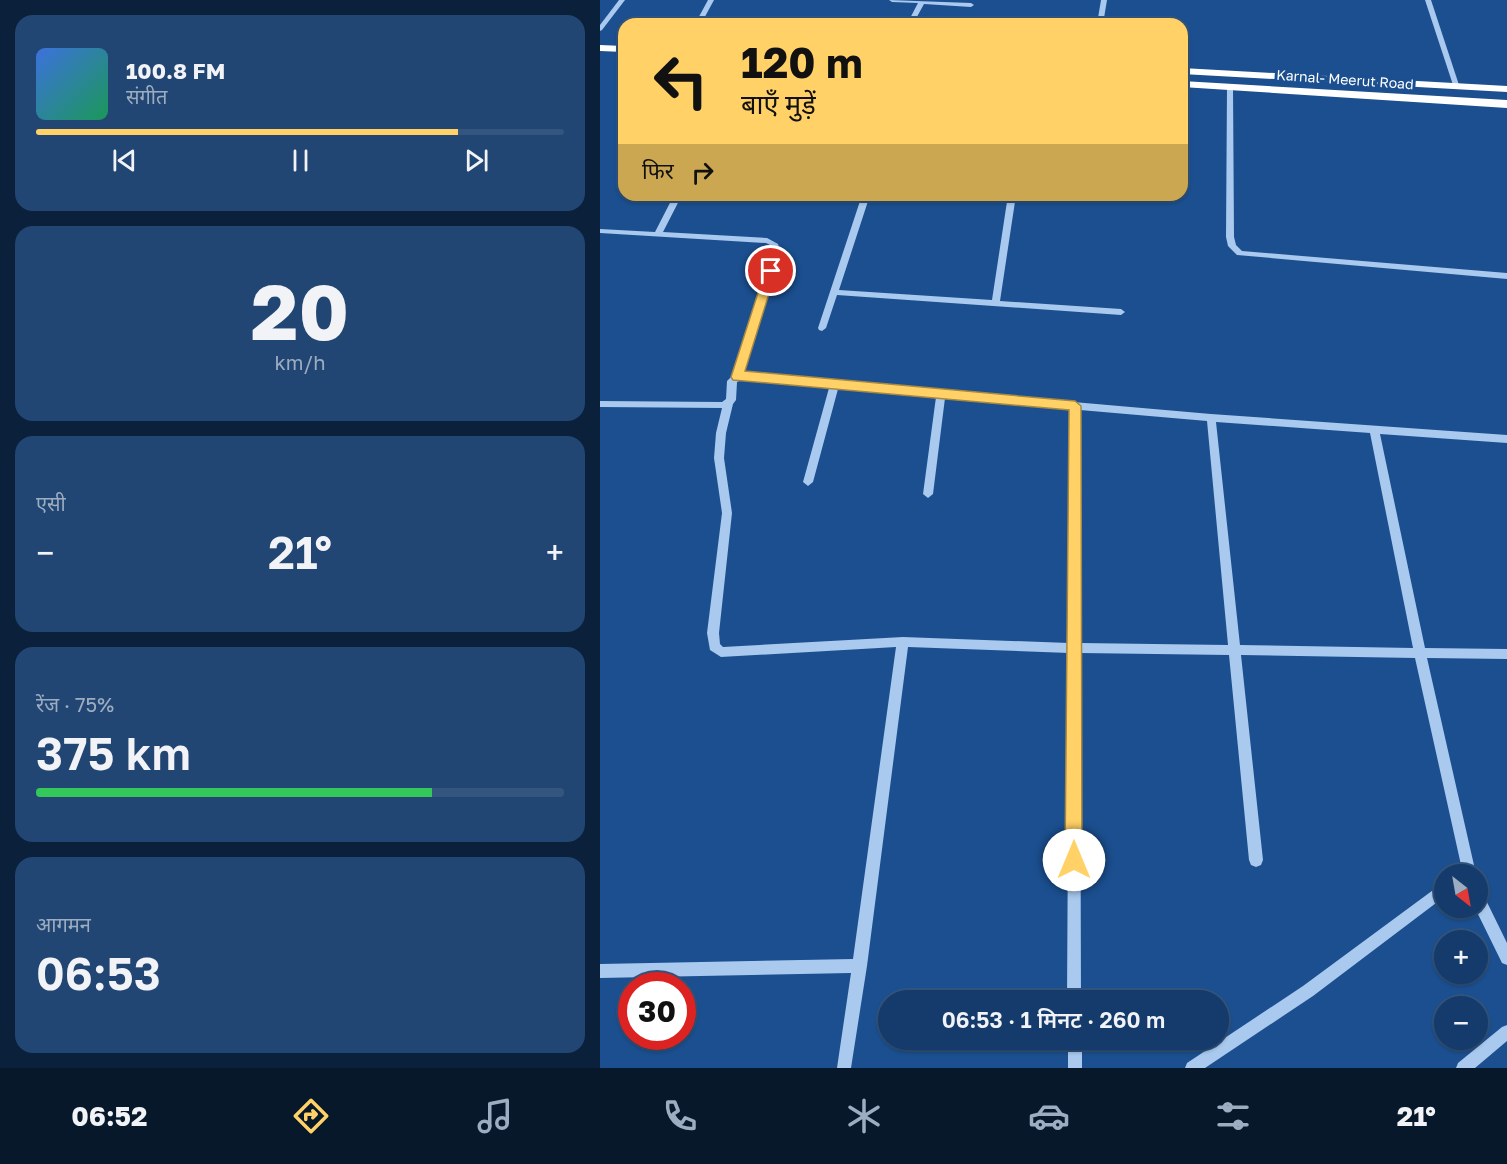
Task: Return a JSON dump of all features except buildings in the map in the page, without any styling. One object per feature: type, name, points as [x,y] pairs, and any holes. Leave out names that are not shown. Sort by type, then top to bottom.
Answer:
[{"type":"highway","points":[[600,36],[618,37]]},
{"type":"highway","points":[[600,48],[618,49]]},
{"type":"highway","points":[[1188,71],[1507,89]]},
{"type":"highway","name":"Karnal- Meerut Road","points":[[1188,84],[1507,104]]},
{"type":"street","points":[[600,29],[622,0]]},
{"type":"street","points":[[701,18],[711,0]]},
{"type":"street","points":[[892,0],[971,5]]},
{"type":"street","points":[[1101,18],[1104,0]]},
{"type":"street","points":[[1428,0],[1456,85]]},
{"type":"street","points":[[913,18],[922,2]]},
{"type":"street","points":[[1230,87],[1230,237],[1232,246],[1240,253],[1507,276]]},
{"type":"street","points":[[657,234],[675,201]]},
{"type":"street","points":[[822,328],[864,201]]},
{"type":"street","points":[[996,302],[1011,201]]},
{"type":"street","points":[[600,231],[767,241],[776,248],[777,253],[737,377]]},
{"type":"street","points":[[833,292],[1121,312]]},
{"type":"street","points":[[1507,440],[1211,418],[834,385],[747,375],[737,377],[732,381],[731,400],[721,433],[719,458],[727,513],[713,633],[714,646],[721,652],[903,642],[1073,648],[1507,654]]},
{"type":"street","points":[[808,482],[834,385]]},
{"type":"street","points":[[928,494],[941,394]]},
{"type":"street","points":[[600,404],[728,404]]},
{"type":"street","points":[[1074,990],[1075,406]]},
{"type":"street","points":[[1211,418],[1257,860]]},
{"type":"street","points":[[1374,429],[1420,653],[1463,836],[1467,864]]},
{"type":"street","points":[[844,1068],[860,966],[885,760],[903,642]]},
{"type":"street","points":[[1192,1068],[1308,991],[1434,896]]},
{"type":"street","points":[[1487,918],[1507,958]]},
{"type":"street","points":[[600,971],[860,966]]},
{"type":"street","points":[[1463,1068],[1507,1032]]},
{"type":"street","points":[[1075,1050],[1075,1068]]},
{"type":"route","points":[[771,271],[737,377],[747,375],[1075,406],[1074,860]]}]
